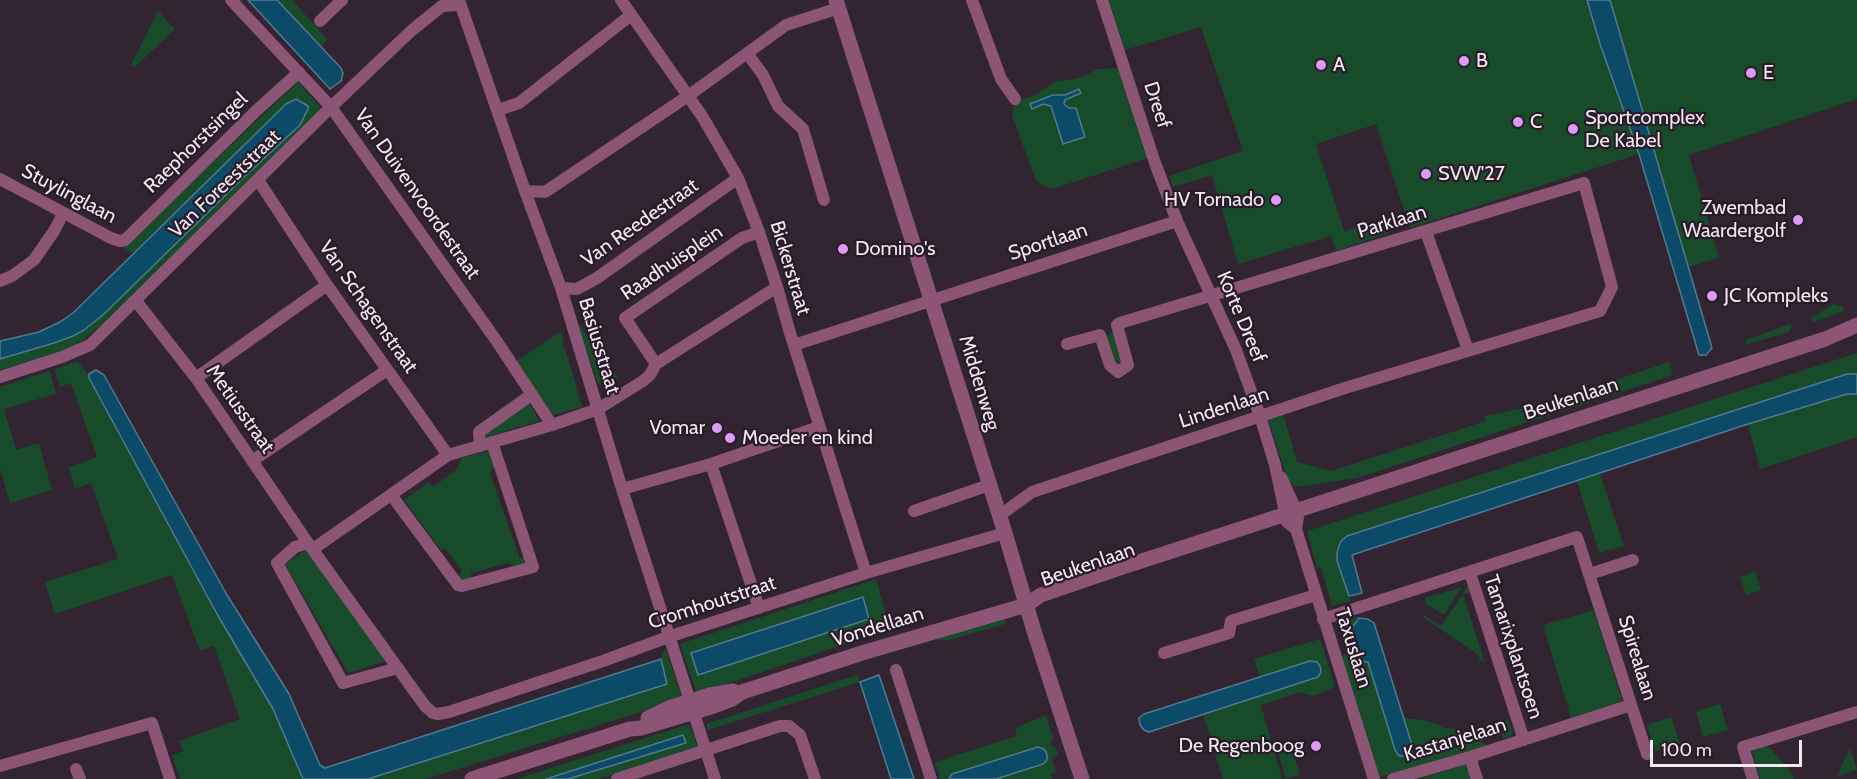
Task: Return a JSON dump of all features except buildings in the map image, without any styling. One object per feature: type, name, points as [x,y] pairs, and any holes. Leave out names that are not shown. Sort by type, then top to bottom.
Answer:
[{"type":"street","name":"Van Duivenvoordestraat","points":[[231,0],[331,107],[498,343],[552,425]]},
{"type":"street","points":[[320,21],[342,0]]},
{"type":"street","name":"Bickerstraat","points":[[621,0],[702,116],[738,178],[777,286],[866,573]]},
{"type":"street","points":[[972,0],[1002,79],[1015,99]]},
{"type":"street","name":"Dreef","points":[[1102,0],[1155,163],[1177,221]]},
{"type":"street","name":"Van Foreeststraat","points":[[0,377],[62,357],[90,345],[331,107],[436,9],[447,4],[459,3]]},
{"type":"street","name":"Basiusstraat","points":[[459,3],[561,288],[622,489],[715,779]]},
{"type":"street","points":[[525,191],[545,192],[688,96],[786,25],[838,4]]},
{"type":"street","name":"Middenweg","points":[[838,4],[1082,779]]},
{"type":"street","points":[[498,110],[519,103],[632,15]]},
{"type":"street","points":[[747,53],[763,75],[778,106],[803,129],[824,200]]},
{"type":"street","name":"Raephorstsingel","points":[[120,241],[129,237],[256,111],[299,72]]},
{"type":"street","name":"Van Reedestraat","points":[[561,288],[577,289],[597,278],[738,178]]},
{"type":"street","name":"Stuylinglaan","points":[[0,179],[120,241]]},
{"type":"street","name":"Van Schagenstraat","points":[[258,180],[327,285],[448,455]]},
{"type":"street","name":"Parklaan","points":[[1067,344],[1100,335],[1117,325],[1584,183]]},
{"type":"street","name":"Lindenlaan","points":[[999,516],[1032,492],[1260,416],[1600,311],[1612,287],[1584,183]]},
{"type":"street","points":[[0,281],[12,276],[34,260],[63,213]]},
{"type":"street","name":"Korte Dreef","points":[[1177,221],[1236,350],[1292,517]]},
{"type":"street","name":"Sportlaan","points":[[794,345],[1177,221]]},
{"type":"street","name":"Raadhuisplein","points":[[656,364],[624,318],[742,238],[759,232]]},
{"type":"street","points":[[1426,232],[1468,350]]},
{"type":"street","points":[[196,378],[327,285]]},
{"type":"street","points":[[398,668],[343,683],[277,563],[295,547],[311,546],[392,496],[448,455],[552,425],[598,409],[643,381],[650,375],[656,364],[777,286]]},
{"type":"street","name":"Metiusstraat","points":[[136,301],[196,378],[311,546],[425,706],[433,712]]},
{"type":"street","points":[[1100,335],[1110,365],[1118,372],[1128,365],[1117,325]]},
{"type":"street","name":"Beukenlaan","points":[[1026,605],[1045,604],[1292,517],[1857,326]]},
{"type":"street","name":"Beukenlaan","points":[[1292,517],[1857,337]]},
{"type":"street","points":[[252,461],[387,370]]},
{"type":"street","points":[[392,496],[458,585],[462,586],[533,567],[479,432],[531,395]]},
{"type":"street","points":[[622,489],[711,464],[819,427]]},
{"type":"street","points":[[711,464],[759,608]]},
{"type":"street","points":[[914,511],[989,485]]},
{"type":"street","name":"Taxuslaan","points":[[1292,517],[1374,779]]},
{"type":"street","name":"Cromhoutstraat","points":[[433,712],[438,714],[449,712],[603,662],[671,636],[866,573],[1005,533]]},
{"type":"street","name":"Spirealaan","points":[[1470,573],[1577,537],[1647,754]]},
{"type":"street","points":[[1590,574],[1633,560]]},
{"type":"street","name":"Tamarixplantsoen","points":[[1323,619],[1470,573],[1524,740]]},
{"type":"street","points":[[1164,653],[1230,633],[1231,621],[1316,595]]},
{"type":"street","name":"Vondellaan","points":[[472,779],[630,729],[639,722],[669,708],[693,707],[730,691],[742,692],[862,653],[1026,605]]},
{"type":"street","points":[[896,670],[931,779]]},
{"type":"street","name":"Kastanjelaan","points":[[1393,779],[1470,757],[1631,705]]},
{"type":"street","points":[[1753,779],[1743,747],[1857,712]]},
{"type":"street","points":[[0,766],[152,723],[170,779]]},
{"type":"street","points":[[617,779],[780,726],[789,726],[800,735],[815,779]]},
{"type":"street","points":[[1470,757],[1477,779]]},
{"type":"green space","points":[[277,0],[292,0],[327,39],[321,47]]},
{"type":"green space","name":"Sportcomplex De Kabel","points":[[1108,0],[1857,0],[1857,99],[1689,155],[1719,258],[1688,267],[1659,164],[1639,154],[1410,228],[1376,124],[1316,144],[1344,231],[1384,218],[1389,233],[1336,251],[1331,236],[1238,264],[1212,175],[1173,187],[1169,176],[1243,151],[1201,27],[1125,50]]},
{"type":"green space","points":[[158,11],[175,29],[134,68],[131,65]]},
{"type":"green space","points":[[1120,68],[1148,158],[1052,189],[1042,185],[1036,180],[1012,116],[1014,102],[1036,95],[1055,81],[1075,79],[1097,69]],"holes":[[[1080,93],[1065,100],[1064,104],[1069,108],[1043,104],[1053,95]]]},
{"type":"green space","points":[[298,82],[322,109],[104,323],[82,341],[67,349],[0,370],[0,359],[54,343],[241,180],[300,125],[286,104],[133,253],[123,247]]},
{"type":"green space","points":[[1833,304],[1844,307],[1843,312],[1812,322],[1812,318]]},
{"type":"green space","points":[[577,322],[618,377],[598,384]]},
{"type":"green space","points":[[1792,325],[1790,331],[1786,333],[1745,345],[1746,340]]},
{"type":"green space","points":[[561,331],[564,343],[562,344],[582,407],[553,415],[517,361]]},
{"type":"green space","points":[[1112,332],[1115,333],[1124,360],[1121,363],[1115,361],[1107,339]]},
{"type":"green space","points":[[1857,353],[1857,374],[1847,374],[1357,532],[1337,561],[1351,601],[1332,606],[1321,567],[1317,568],[1307,531]]},
{"type":"green space","points":[[77,361],[89,376],[217,614],[273,709],[303,779],[180,779],[172,755],[183,751],[179,741],[240,719],[214,646],[200,651],[172,575],[55,614],[45,582],[118,559],[91,483],[75,489],[69,467],[97,457],[71,383],[60,387],[54,370]]},
{"type":"green space","points":[[1669,362],[1673,375],[1357,478],[1306,486],[1295,486],[1288,482],[1268,418],[1283,413],[1297,462],[1331,471],[1486,421],[1484,416],[1544,404]]},
{"type":"green space","points":[[50,371],[56,394],[4,409],[16,450],[39,443],[52,490],[10,503],[0,469],[0,387]]},
{"type":"green space","points":[[1847,394],[1857,394],[1857,437],[1760,469],[1748,424]]},
{"type":"green space","points":[[529,403],[539,421],[486,437],[486,433]]},
{"type":"green space","points":[[491,450],[496,465],[490,473],[520,559],[525,553],[526,560],[518,567],[508,563],[471,573],[472,580],[463,582],[457,579],[462,571],[445,548],[441,550],[404,500],[429,482],[433,487],[456,470],[462,458]]},
{"type":"green space","points":[[1600,473],[1624,546],[1599,553],[1577,481]]},
{"type":"green space","points":[[306,550],[387,661],[348,673],[285,564]]},
{"type":"green space","points":[[1755,572],[1761,590],[1746,595],[1740,576]]},
{"type":"green space","points":[[876,579],[890,629],[697,694],[680,644]],"holes":[[[862,597],[869,619],[698,674],[691,654]]]},
{"type":"green space","points":[[1468,586],[1470,592],[1463,595],[1485,663],[1478,659],[1480,656],[1423,617],[1424,615],[1441,626]]},
{"type":"green space","points":[[1462,587],[1444,615],[1426,604],[1425,598]]},
{"type":"green space","points":[[1594,610],[1622,701],[1571,718],[1543,625]]},
{"type":"green space","points":[[1359,616],[1351,629],[1355,648],[1368,662],[1395,750],[1412,745],[1403,718],[1423,720],[1444,728],[1458,729],[1489,746],[1379,777],[1340,656],[1348,654],[1339,622]]},
{"type":"green space","points":[[1004,619],[1005,624],[945,641],[936,639]]},
{"type":"green space","points":[[1320,639],[1335,687],[1313,696],[1300,692],[1261,705],[1282,779],[1223,779],[1203,714],[1318,677],[1321,672],[1320,666],[1310,661],[1260,677],[1254,659]]},
{"type":"green space","points":[[665,647],[682,699],[426,779],[368,779],[667,683],[661,659]]},
{"type":"green space","points":[[857,675],[860,682],[708,730],[706,724]]},
{"type":"green space","points":[[1720,704],[1728,730],[1703,737],[1696,711]]},
{"type":"green space","points":[[1046,715],[1053,738],[1050,744],[1055,747],[1058,755],[1052,758],[1056,772],[1051,774],[1052,779],[940,779],[935,762],[1017,736],[1015,728]]},
{"type":"green space","points":[[1507,716],[1513,731],[1511,736],[1503,739],[1501,732],[1505,727]]},
{"type":"green space","points":[[1671,717],[1680,744],[1655,751],[1647,725]]},
{"type":"green space","points":[[690,724],[698,748],[599,779],[516,779]]},
{"type":"green space","points":[[1764,743],[1788,767],[1794,779],[1760,779],[1751,747]]},
{"type":"green space","points":[[1292,748],[1300,775],[1286,779],[1278,752]]},
{"type":"green space","points":[[1850,748],[1857,770],[1837,776]]},
{"type":"green space","points":[[1469,763],[1474,779],[1420,779]]},
{"type":"water","points":[[248,0],[277,0],[341,68],[343,73],[341,81],[330,89]]},
{"type":"water","points":[[1587,0],[1610,0],[1712,348],[1706,355],[1699,355],[1639,154]]},
{"type":"water","points":[[1079,89],[1081,93],[1065,100],[1064,104],[1069,108],[1076,108],[1085,137],[1063,144],[1051,106],[1043,104],[1032,109],[1030,104],[1053,95],[1065,95]]},
{"type":"water","points":[[296,99],[308,106],[300,125],[103,315],[73,336],[0,359],[0,341],[39,332],[73,313],[286,104]]},
{"type":"water","points":[[96,370],[104,375],[227,595],[289,694],[320,765],[325,768],[661,659],[667,684],[368,779],[303,779],[273,709],[217,614],[89,378],[89,374]]},
{"type":"water","points":[[1847,374],[1857,374],[1857,394],[1847,394],[1748,424],[1352,555],[1362,593],[1349,596],[1337,561],[1341,541],[1347,536]]},
{"type":"water","points":[[863,597],[869,619],[698,675],[691,653]]},
{"type":"water","points":[[1359,618],[1368,619],[1374,623],[1412,745],[1406,756],[1399,756],[1395,750],[1368,662],[1357,661],[1351,655],[1355,648],[1351,629]]},
{"type":"water","points":[[1310,661],[1317,662],[1320,666],[1321,672],[1318,677],[1149,732],[1140,725],[1139,718],[1144,714]]},
{"type":"water","points":[[879,675],[914,779],[891,779],[860,682]]},
{"type":"water","points":[[683,735],[686,743],[568,779],[546,779]]},
{"type":"water","points":[[1038,747],[1044,749],[1047,754],[1047,760],[1043,764],[996,779],[949,779],[952,774]]},
{"type":"place","name":"B","points":[[1464,61]]},
{"type":"place","name":"A","points":[[1321,65]]},
{"type":"place","name":"E","points":[[1751,73]]},
{"type":"place","name":"C","points":[[1518,122]]},
{"type":"place","name":"Sportcomplex De Kabel","points":[[1573,129]]},
{"type":"place","name":"SVW'27","points":[[1426,174]]},
{"type":"place","name":"HV Tornado","points":[[1276,200]]},
{"type":"place","name":"Zwembad Waardergolf","points":[[1798,220]]},
{"type":"place","name":"Domino's","points":[[843,249]]},
{"type":"place","name":"JC Kompleks","points":[[1712,296]]},
{"type":"place","name":"Vomar","points":[[717,428]]},
{"type":"place","name":"Moeder en kind","points":[[730,438]]},
{"type":"place","name":"De Regenboog","points":[[1316,746]]}]
